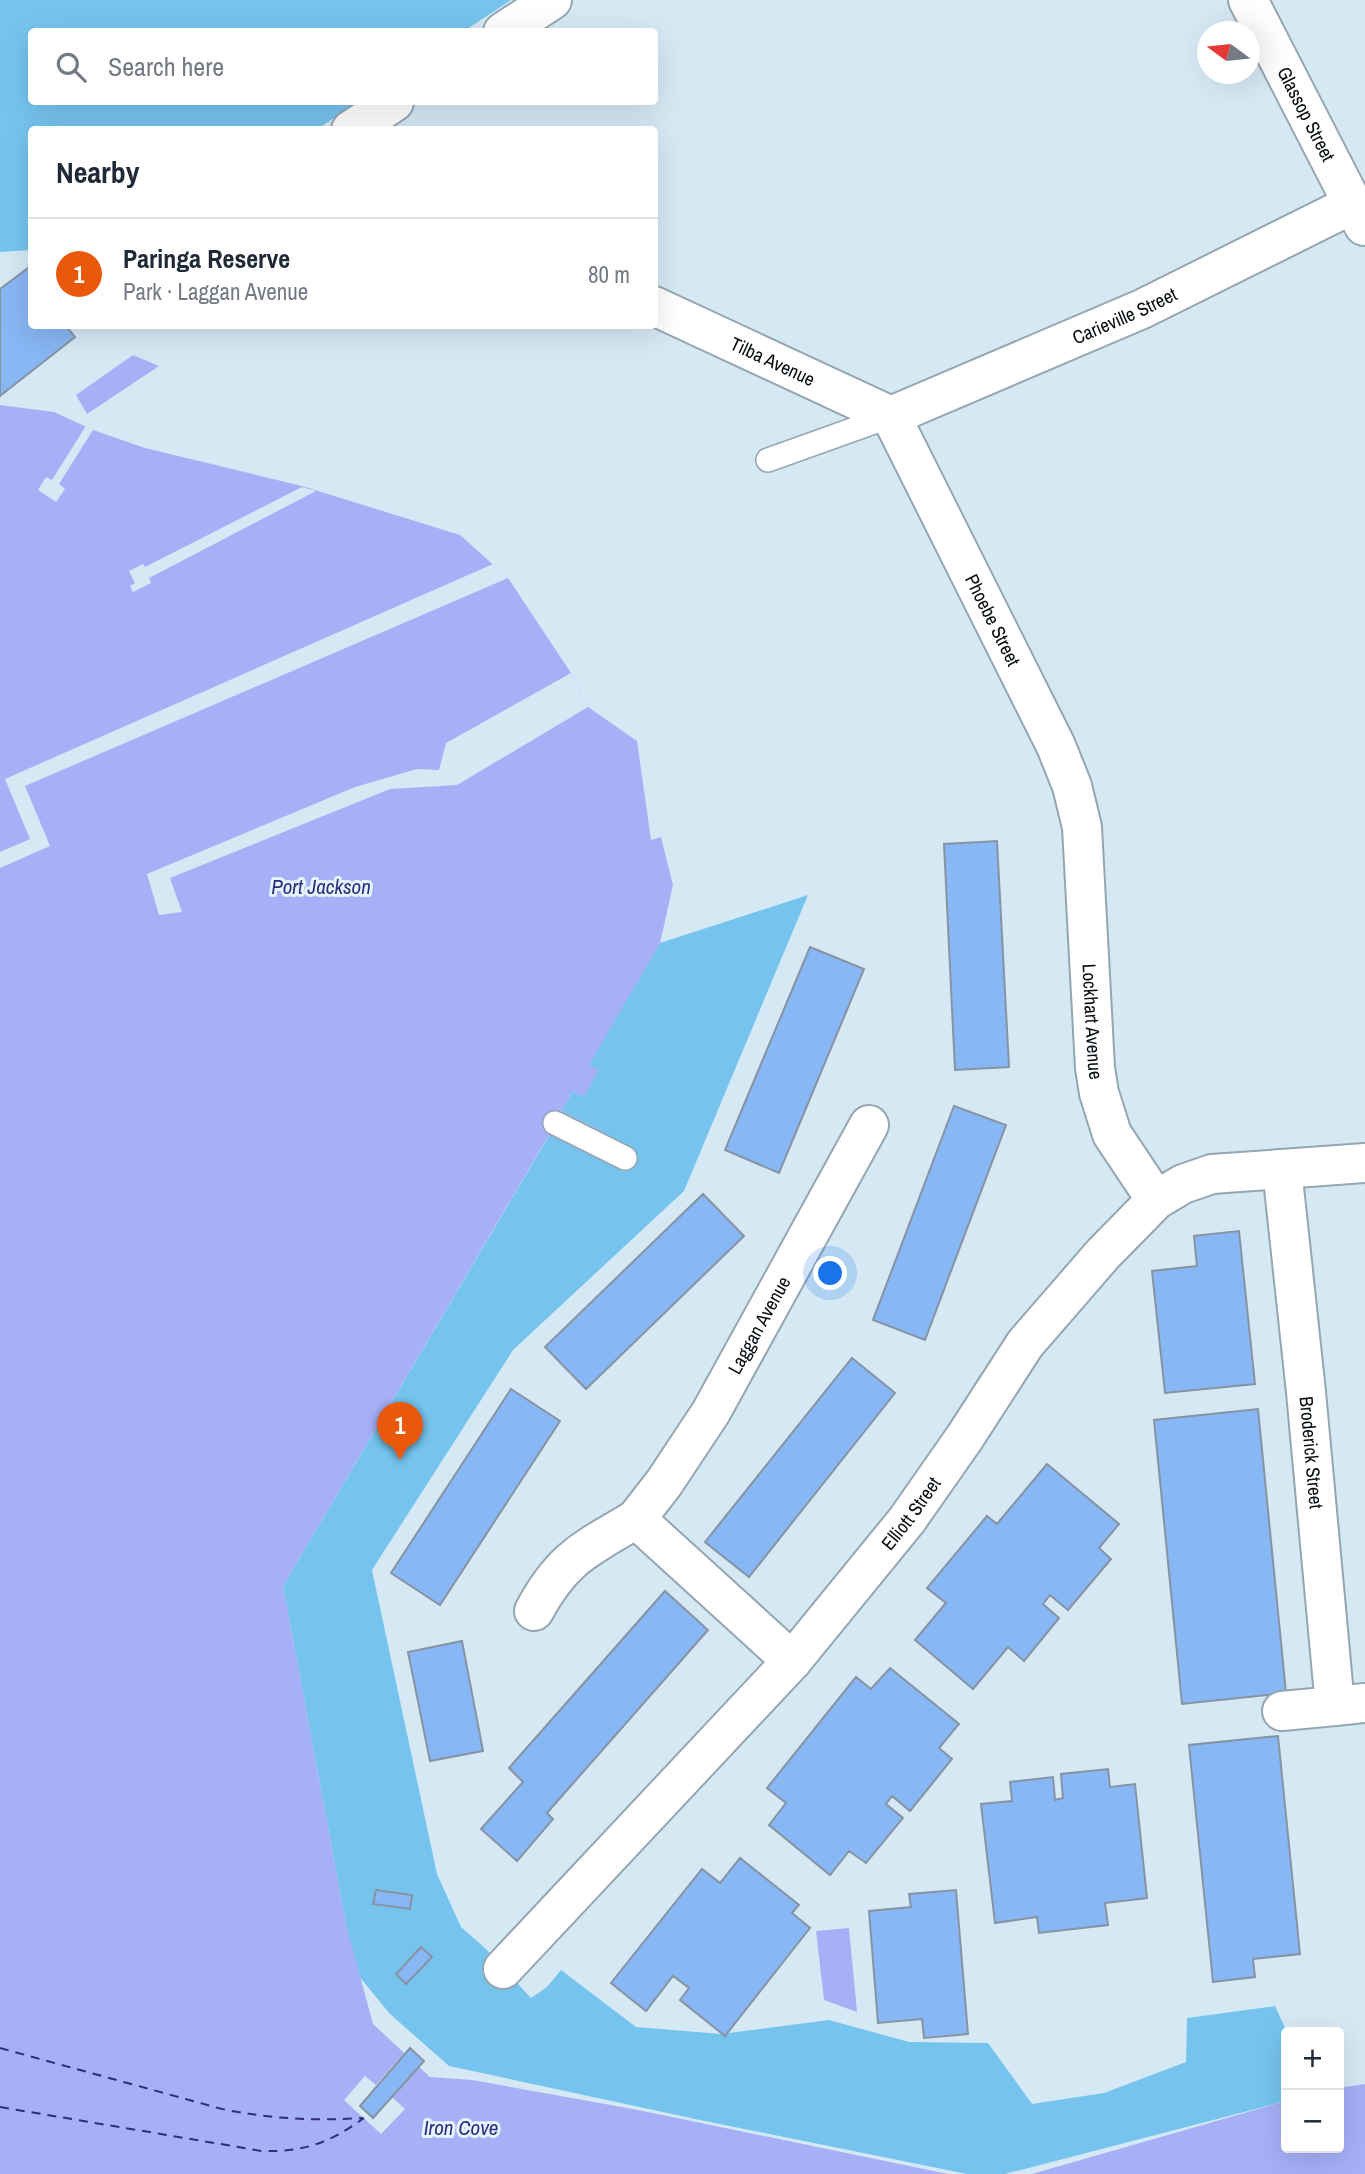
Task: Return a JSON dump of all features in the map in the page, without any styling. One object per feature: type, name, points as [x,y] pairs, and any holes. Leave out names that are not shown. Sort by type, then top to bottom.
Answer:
[{"type":"street","points":[[509,28],[552,0]]},
{"type":"street","name":"Glassop Street","points":[[1248,0],[1359,216]]},
{"type":"street","points":[[362,126],[390,105]]},
{"type":"street","name":"Carieville Street","points":[[891,416],[1359,216]]},
{"type":"street","name":"Tilba Avenue","points":[[658,308],[891,416]]},
{"type":"street","name":"Phoebe Street","points":[[891,416],[1056,746],[1072,786],[1082,827]]},
{"type":"street","name":"Lockhart Avenue","points":[[1082,827],[1095,1068],[1099,1093],[1112,1134],[1156,1200]]},
{"type":"street","name":"Laggan Avenue","points":[[534,1611],[558,1572],[576,1555],[636,1519],[664,1483],[711,1412],[869,1125]]},
{"type":"street","name":"Elliott Street","points":[[503,1969],[792,1661],[906,1520],[1026,1344],[1077,1284],[1156,1200],[1183,1184],[1212,1174],[1365,1163]]},
{"type":"street","name":"Broderick Street","points":[[1282,1169],[1306,1392],[1350,1704]]},
{"type":"street","points":[[636,1519],[792,1661]]},
{"type":"street","points":[[1282,1711],[1350,1704]]},
{"type":"lane","points":[[768,460],[891,416]]},
{"type":"lane","points":[[555,1123],[625,1158]]},
{"type":"shaded area","points":[[0,0],[511,0],[469,28],[28,28],[28,105],[354,105],[322,126],[28,126],[28,250],[0,252]]},
{"type":"shaded area","points":[[808,895],[684,1191],[513,1350],[372,1570],[437,1874],[461,1927],[486,1949],[531,1998],[547,1987],[561,1970],[636,2027],[721,2034],[829,2020],[909,2042],[988,2043],[1032,2104],[1104,2093],[1186,2062],[1187,2018],[1275,2006],[1285,2027],[1281,2027],[1281,2102],[1005,2174],[967,2174],[449,2066],[390,2014],[358,1975],[346,1924],[283,1586],[550,1134],[589,1154],[601,1131],[561,1111],[573,1091],[578,1094],[588,1065],[660,943]]},
{"type":"water","points":[[133,355],[159,366],[87,414],[76,395]]},
{"type":"water","name":"Port Jackson","points":[[0,405],[54,412],[93,430],[145,448],[302,486],[460,535],[508,578],[571,673],[588,707],[637,741],[651,840],[661,837],[673,885],[660,943],[589,1065],[599,1070],[584,1097],[573,1091],[561,1111],[601,1131],[589,1154],[549,1135],[283,1586],[346,1924],[373,2024],[430,2077],[472,2080],[638,2110],[948,2174],[0,2174]]},
{"type":"water","points":[[849,1928],[857,2012],[824,2000],[816,1931]]},
{"type":"water","points":[[1365,2084],[1365,2174],[1032,2174],[1281,2102],[1281,2153],[1344,2153],[1344,2087]]},
{"type":"pier","points":[[86,426],[93,430],[59,484],[65,489],[56,502],[38,490],[46,477],[52,480]]},
{"type":"pier","points":[[302,487],[316,491],[149,578],[151,583],[133,592],[130,586],[135,583],[129,571],[143,564],[145,567]]},
{"type":"pier","points":[[493,564],[508,578],[25,786],[50,846],[0,868],[0,852],[30,839],[5,779]]},
{"type":"pier","points":[[571,673],[588,707],[457,785],[390,789],[170,878],[182,912],[159,915],[147,874],[355,787],[417,769],[439,770],[446,743]]},
{"type":"pier","points":[[406,2051],[421,2065],[392,2097],[405,2109],[381,2134],[344,2100],[365,2076],[376,2085]]},
{"type":"building","points":[[28,268],[28,329],[68,329],[75,337],[0,396],[0,289]]},
{"type":"building","points":[[997,841],[1009,1067],[955,1070],[944,844]]},
{"type":"building","points":[[810,947],[864,969],[779,1173],[725,1150]]},
{"type":"building","points":[[954,1106],[1006,1125],[925,1340],[873,1320]]},
{"type":"building","points":[[703,1194],[744,1236],[586,1389],[545,1347]]},
{"type":"building","points":[[1239,1231],[1255,1384],[1165,1393],[1152,1271],[1197,1266],[1194,1236]]},
{"type":"building","points":[[852,1358],[895,1393],[749,1577],[705,1542]]},
{"type":"building","points":[[511,1389],[560,1421],[440,1605],[391,1573]]},
{"type":"building","points":[[1258,1409],[1286,1693],[1182,1704],[1154,1420]]},
{"type":"building","points":[[1047,1464],[1119,1524],[1099,1548],[1111,1559],[1068,1610],[1050,1595],[1043,1604],[1059,1618],[1024,1661],[1008,1647],[973,1689],[915,1640],[946,1603],[927,1588],[987,1516],[997,1524]]},
{"type":"building","points":[[665,1591],[708,1630],[547,1813],[553,1819],[517,1861],[481,1829],[523,1782],[509,1768]]},
{"type":"building","points":[[462,1641],[483,1751],[430,1761],[408,1652]]},
{"type":"building","points":[[890,1668],[959,1724],[939,1748],[952,1759],[910,1811],[892,1796],[886,1804],[903,1818],[866,1863],[849,1851],[830,1875],[769,1825],[786,1803],[767,1788],[856,1677],[871,1689]]},
{"type":"building","points":[[1278,1736],[1300,1954],[1253,1959],[1255,1977],[1213,1982],[1189,1745]]},
{"type":"building","points":[[1108,1769],[1110,1787],[1135,1784],[1147,1898],[1105,1903],[1108,1925],[1039,1933],[1037,1917],[995,1923],[981,1804],[1012,1801],[1010,1782],[1053,1777],[1055,1800],[1063,1798],[1061,1774]]},
{"type":"building","points":[[740,1858],[799,1905],[792,1913],[810,1928],[725,2036],[680,2000],[689,1988],[673,1976],[646,2011],[611,1983],[702,1869],[720,1883]]},
{"type":"building","points":[[376,1890],[412,1895],[410,1909],[373,1904]]},
{"type":"building","points":[[956,1890],[968,2034],[924,2038],[922,2019],[878,2023],[869,1911],[911,1907],[909,1894]]},
{"type":"building","points":[[421,1947],[432,1957],[406,1984],[396,1974]]},
{"type":"building","points":[[410,2048],[424,2061],[373,2118],[360,2106]]},
{"type":"ferry route","points":[[0,2048],[222,2109],[292,2118],[363,2118]]},
{"type":"ferry route","points":[[0,2107],[262,2151],[304,2148],[328,2140],[364,2118]]},
{"type":"place","name":"Paringa Reserve","points":[[400,1460]]},
{"type":"water label","name":"Iron Cove","points":[[461,2127]]}]
